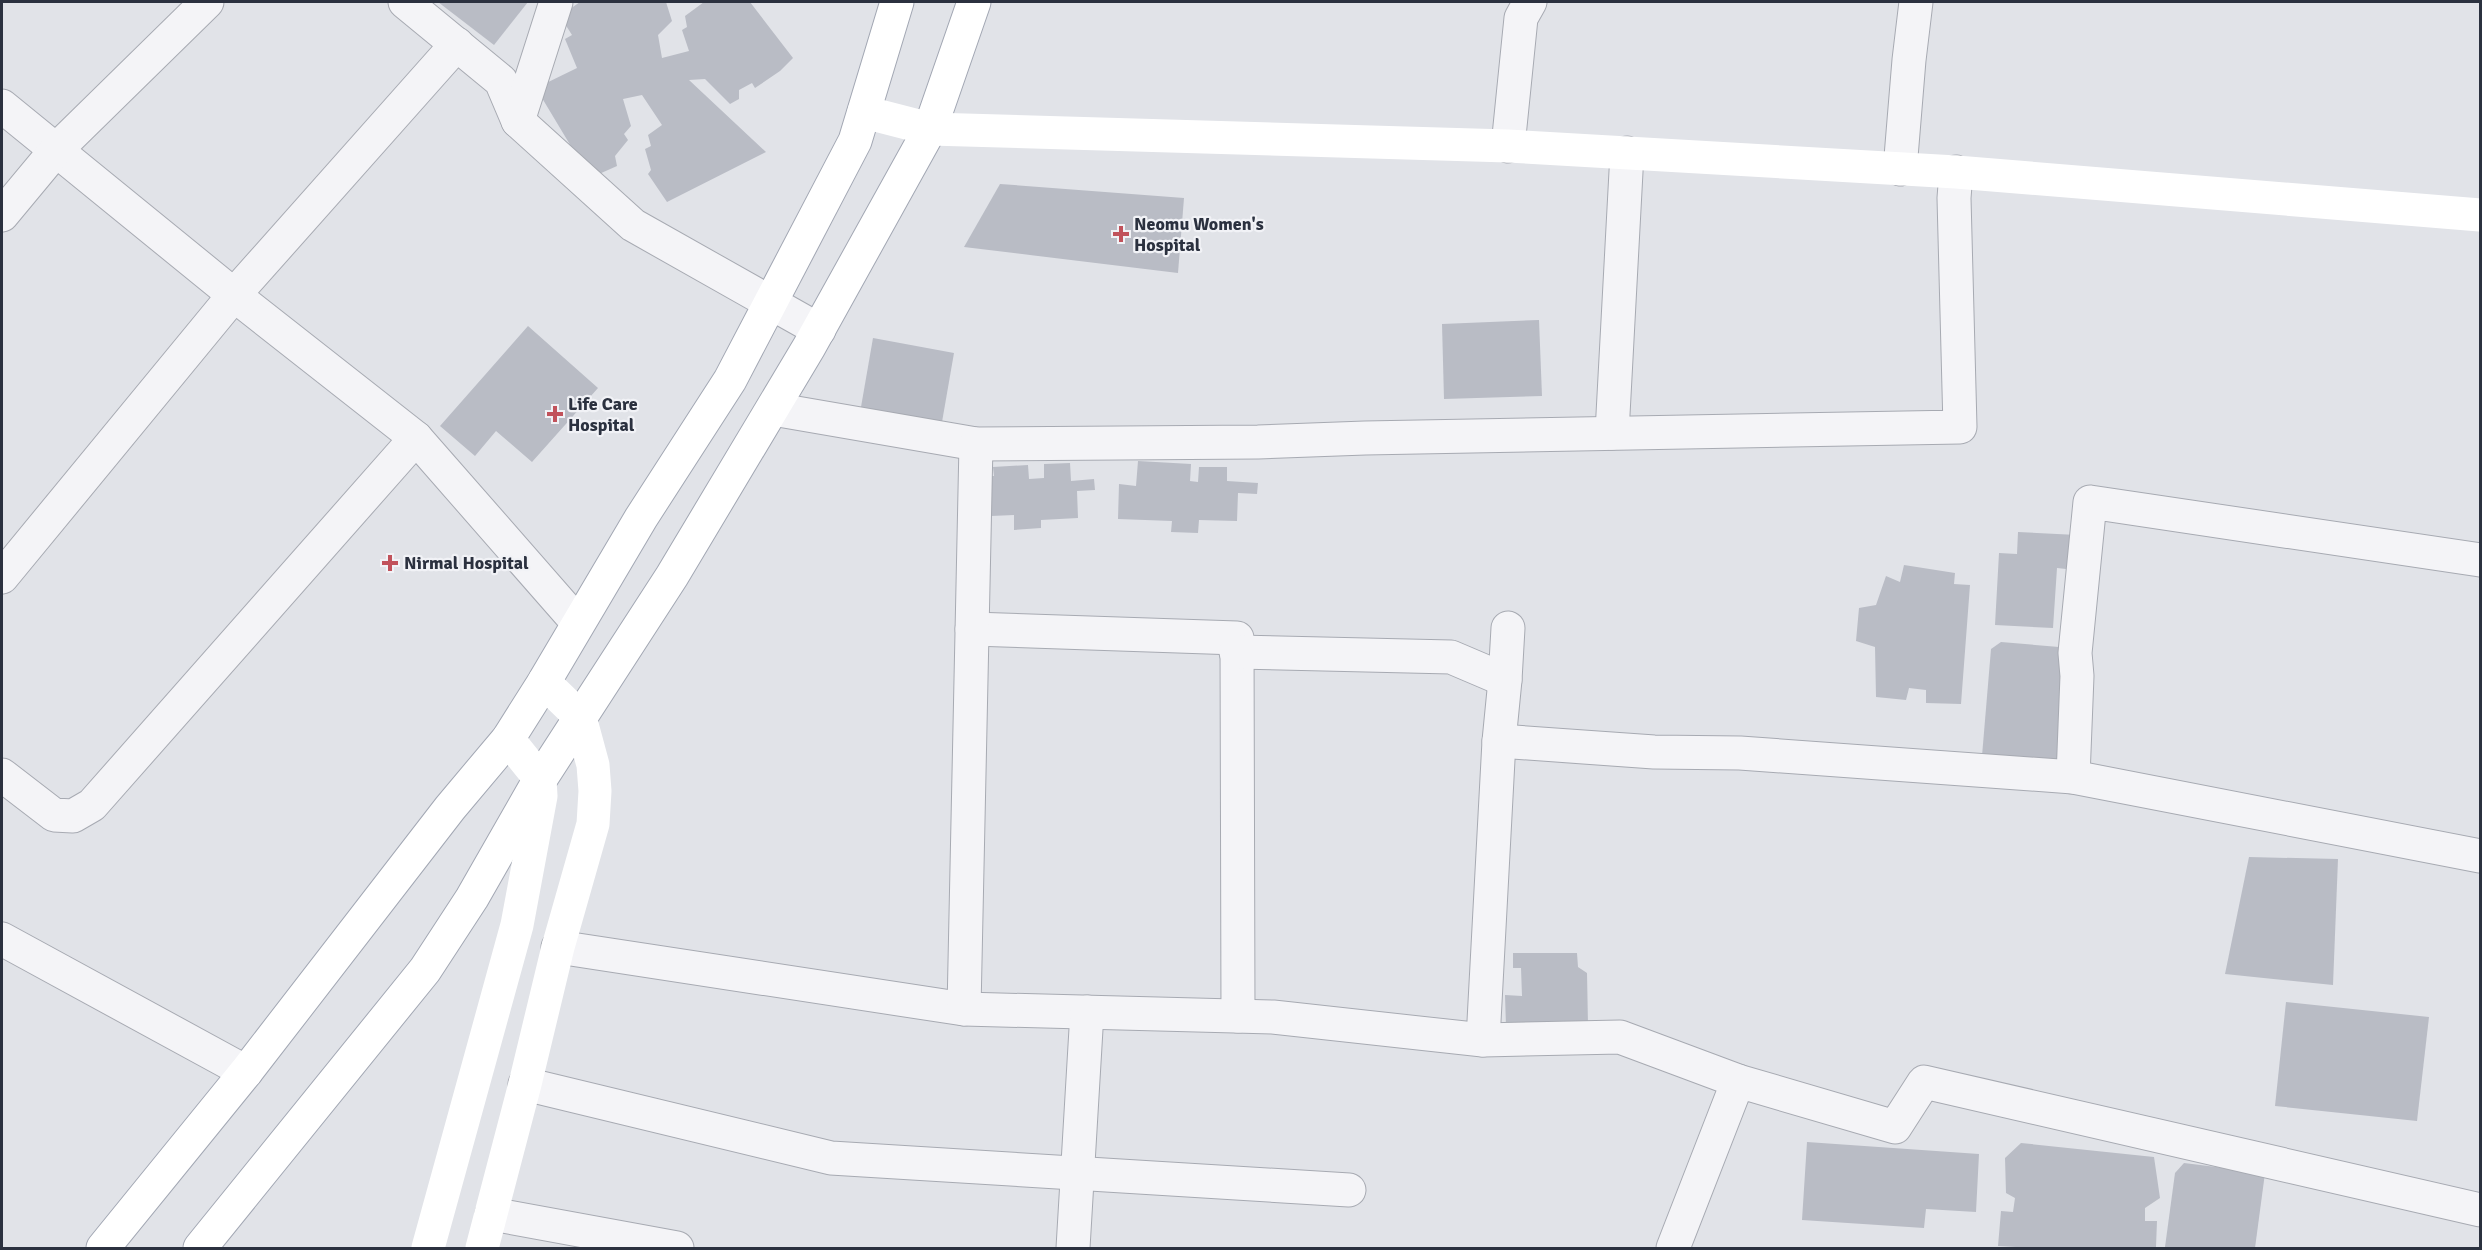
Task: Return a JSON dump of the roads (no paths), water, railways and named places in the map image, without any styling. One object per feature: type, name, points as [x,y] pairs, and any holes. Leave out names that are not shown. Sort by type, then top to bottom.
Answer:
[{"type":"main road","points":[[103,1248],[246,1072],[450,808],[508,738],[544,682],[641,518],[730,380],[855,141],[897,2]]},
{"type":"main road","points":[[200,1248],[426,970],[472,898],[540,779],[672,576],[819,330],[930,129],[974,2]]},
{"type":"main road","points":[[864,112],[930,129],[1508,146],[1956,172],[2481,215]]},
{"type":"main road","points":[[482,1248],[558,947],[593,824],[595,791],[593,765],[580,717],[544,682]]},
{"type":"main road","points":[[428,1248],[518,925],[542,796],[540,779],[508,738]]},
{"type":"street","points":[[2,215],[56,150],[207,2]]},
{"type":"street","points":[[405,2],[501,81],[518,121],[633,225],[819,330]]},
{"type":"street","points":[[518,121],[556,2]]},
{"type":"street","points":[[1508,146],[1521,18],[1530,2]]},
{"type":"street","points":[[1900,169],[1916,2]]},
{"type":"street","points":[[2,577],[234,295],[457,44]]},
{"type":"street","points":[[2,106],[234,295],[416,438],[578,623]]},
{"type":"street","points":[[1612,433],[1627,153]]},
{"type":"street","points":[[773,409],[976,444],[1258,441],[1960,427],[1954,198],[1956,172]]},
{"type":"street","points":[[2,775],[54,814],[74,816],[92,805],[416,438]]},
{"type":"street","points":[[964,1009],[976,444]]},
{"type":"street","points":[[2073,777],[2077,676],[2075,653],[2090,502],[2481,560]]},
{"type":"street","points":[[1483,1041],[1499,741],[1508,628]]},
{"type":"street","points":[[972,629],[1237,639],[1238,1016]]},
{"type":"street","points":[[1236,652],[1451,657],[1505,680]]},
{"type":"street","points":[[1499,741],[1654,752],[1740,753],[2073,777],[2212,816],[2481,856]]},
{"type":"street","points":[[2,939],[246,1072]]},
{"type":"street","points":[[558,947],[964,1009],[1273,1017],[1483,1041],[1620,1037],[1738,1081],[1894,1127],[1924,1082],[2481,1210]]},
{"type":"street","points":[[1072,1248],[1087,1012]]},
{"type":"street","points":[[1673,1248],[1738,1081]]},
{"type":"street","points":[[525,1084],[831,1158],[1349,1190]]},
{"type":"street","points":[[492,1214],[677,1248]]},
{"type":"place","name":"Neomu Women's Hospital","points":[[1121,234]]},
{"type":"place","name":"Life Care Hospital","points":[[555,414]]},
{"type":"place","name":"Nirmal Hospital","points":[[390,563]]}]
